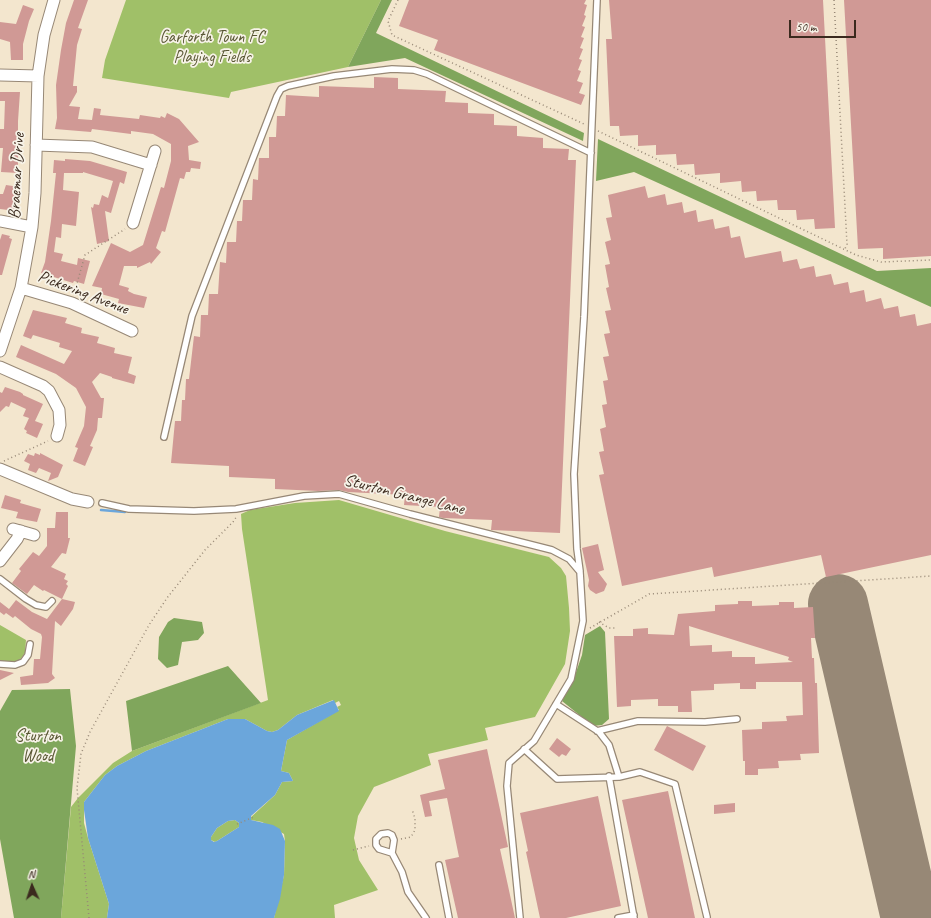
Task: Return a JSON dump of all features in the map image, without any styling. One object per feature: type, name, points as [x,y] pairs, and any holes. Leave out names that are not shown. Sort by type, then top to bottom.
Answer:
[{"type":"street","name":"Braemar Drive","points":[[0,351],[21,288],[32,227],[35,193],[38,76],[44,35],[54,0]]},
{"type":"street","points":[[0,75],[38,76]]},
{"type":"street","points":[[36,145],[92,147],[151,164]]},
{"type":"street","points":[[133,223],[155,151]]},
{"type":"street","points":[[0,221],[32,227]]},
{"type":"street","name":"Pickering Avenue","points":[[21,288],[72,303],[132,331]]},
{"type":"street","points":[[0,367],[43,386],[49,391],[60,410],[60,425],[57,436]]},
{"type":"street","points":[[0,469],[72,499],[88,502]]},
{"type":"street","points":[[0,561],[17,530],[34,535]]},
{"type":"lane","points":[[520,918],[507,786],[509,763],[534,741],[571,679],[583,621],[577,549],[574,474],[584,317],[597,0]]},
{"type":"lane","points":[[164,437],[192,316],[281,89],[288,86],[334,76],[392,69],[414,70],[427,74],[591,153]]},
{"type":"lane","name":"Sturton Grange Lane","points":[[102,503],[129,509],[187,511],[242,507],[304,496],[339,494],[410,514],[552,550],[569,558],[580,572]]},
{"type":"lane","points":[[0,579],[36,605],[46,607],[52,601]]},
{"type":"lane","points":[[0,664],[15,665],[23,662],[28,654],[30,644]]},
{"type":"lane","points":[[556,704],[597,731],[609,745],[619,777]]},
{"type":"lane","points":[[597,731],[643,720],[705,722],[737,719]]},
{"type":"lane","points":[[524,749],[557,779],[609,776],[619,777],[640,772],[676,784],[707,916]]},
{"type":"lane","points":[[609,776],[634,916],[618,918]]},
{"type":"lane","points":[[392,853],[379,849],[376,845],[376,839],[381,834],[388,833],[392,835],[394,840],[392,853],[402,872],[408,892],[426,918]]},
{"type":"lane","points":[[439,865],[449,918]]},
{"type":"path","points":[[398,0],[388,21],[392,35],[592,128],[856,255],[881,262],[931,260]]},
{"type":"path","points":[[834,0],[847,244],[845,250]]},
{"type":"path","points":[[72,303],[84,255],[133,223]]},
{"type":"path","points":[[0,462],[32,450],[57,436]]},
{"type":"path","points":[[89,918],[77,788],[81,754],[93,727],[149,624],[187,572],[205,550],[233,522],[242,507]]},
{"type":"path","points":[[581,633],[649,594],[931,576]]},
{"type":"path","points":[[600,622],[609,628],[616,628]]},
{"type":"path","points":[[394,840],[411,837],[415,830],[415,819],[412,809]]},
{"type":"path","points":[[237,824],[254,817]]},
{"type":"path","points":[[353,850],[376,845]]},
{"type":"green space","name":"Garforth Town FC Playing Fields","points":[[126,0],[381,0],[348,67],[231,92],[229,98],[102,78],[105,60]]},
{"type":"green space","points":[[381,0],[392,0],[376,33],[584,133],[583,141],[405,58],[348,67]]},
{"type":"green space","points":[[598,139],[877,271],[931,268],[931,307],[634,172],[596,181]]},
{"type":"green space","points":[[339,500],[445,531],[549,557],[561,568],[566,576],[570,631],[565,664],[535,717],[485,728],[488,740],[428,754],[431,765],[374,787],[358,816],[354,838],[359,860],[378,890],[334,905],[335,918],[274,918],[284,875],[284,834],[262,822],[251,820],[250,818],[275,795],[282,782],[293,781],[289,773],[281,771],[287,740],[339,710],[337,707],[341,705],[339,701],[335,703],[333,700],[297,715],[278,730],[272,732],[267,731],[245,719],[228,719],[146,751],[117,766],[105,775],[84,802],[84,823],[109,904],[107,918],[61,918],[71,807],[78,798],[113,763],[132,751],[268,700],[241,514],[250,510],[295,503]]},
{"type":"green space","points":[[174,618],[202,622],[204,633],[198,640],[182,642],[178,665],[167,668],[158,659],[159,637],[168,622]]},
{"type":"green space","points":[[0,625],[26,640],[25,653],[19,661],[15,663],[0,661]]},
{"type":"green space","points":[[600,626],[605,632],[609,719],[602,725],[593,726],[562,701],[574,678],[582,655],[585,635]]},
{"type":"green space","points":[[228,666],[261,703],[132,751],[126,701]]},
{"type":"green space","name":"Sturton Wood","points":[[70,689],[76,746],[61,918],[14,918],[0,839],[0,711],[12,690]]},
{"type":"green space","points":[[235,820],[239,823],[239,827],[215,842],[211,840],[211,837],[217,828],[228,821]]},
{"type":"water","points":[[334,700],[339,711],[287,740],[281,771],[289,773],[293,781],[282,782],[275,795],[251,816],[251,820],[273,825],[280,829],[285,841],[284,875],[280,899],[274,918],[107,918],[109,904],[88,838],[84,810],[84,802],[105,775],[117,766],[146,751],[228,719],[245,719],[267,731],[272,732],[278,730],[297,715]],"holes":[[[235,820],[239,823],[239,827],[217,841],[214,842],[211,840],[211,837],[217,828],[228,821]]]},
{"type":"building","points":[[74,0],[88,0],[78,28],[82,29],[77,45],[73,86],[77,86],[77,92],[69,106],[80,107],[78,119],[92,120],[94,108],[101,109],[100,115],[139,119],[140,115],[160,118],[161,116],[165,118],[167,113],[179,119],[199,142],[188,146],[189,160],[201,162],[200,169],[191,168],[190,172],[186,172],[184,179],[180,178],[165,232],[162,231],[156,248],[161,252],[151,264],[150,262],[137,268],[137,266],[124,266],[119,285],[129,288],[128,291],[134,294],[147,297],[144,308],[118,303],[119,299],[101,294],[102,288],[92,286],[111,243],[130,252],[143,245],[161,187],[164,188],[171,161],[171,144],[153,134],[131,131],[131,134],[92,129],[91,132],[55,129],[57,118],[56,85],[61,50],[66,23]]},
{"type":"building","points":[[409,0],[586,0],[584,4],[587,5],[584,15],[586,16],[582,26],[585,27],[581,37],[584,38],[580,48],[583,49],[579,59],[582,60],[578,70],[581,71],[577,81],[583,83],[579,93],[585,95],[581,105],[434,50],[438,40],[399,26]]},
{"type":"building","points":[[609,0],[823,0],[835,228],[815,229],[814,219],[797,220],[796,210],[778,210],[777,200],[757,201],[756,191],[742,192],[741,181],[720,183],[720,173],[695,175],[694,164],[677,165],[676,154],[656,155],[656,145],[638,146],[638,135],[620,136],[619,126],[610,126],[606,39],[612,39]]},
{"type":"building","points":[[844,0],[931,0],[931,256],[883,259],[883,248],[858,249]]},
{"type":"building","points":[[23,5],[34,9],[23,44],[23,60],[11,60],[10,42],[0,39],[0,22],[16,24]]},
{"type":"building","points":[[374,77],[398,78],[398,89],[446,91],[445,102],[468,103],[468,113],[494,114],[494,125],[517,126],[517,136],[543,138],[543,148],[569,149],[568,160],[576,160],[560,533],[491,530],[492,520],[443,518],[439,517],[440,507],[404,505],[405,495],[348,492],[339,490],[318,491],[275,489],[275,479],[229,477],[229,466],[171,463],[175,421],[181,421],[182,400],[185,400],[186,379],[189,379],[194,336],[200,337],[201,315],[208,315],[209,294],[218,294],[220,262],[226,263],[227,242],[236,242],[237,221],[242,221],[243,200],[252,200],[253,179],[258,180],[259,158],[269,158],[269,137],[276,137],[277,116],[285,116],[286,95],[319,97],[319,86],[374,88]]},
{"type":"building","points":[[0,92],[20,92],[18,121],[18,173],[1,172],[3,148],[0,148],[0,129],[4,129],[5,101],[0,101]]},
{"type":"building","points":[[65,159],[90,161],[127,172],[124,184],[120,182],[111,213],[105,211],[109,241],[97,244],[91,207],[93,208],[94,204],[99,205],[102,195],[108,198],[113,181],[83,172],[64,173],[63,190],[79,192],[76,226],[62,224],[61,238],[56,237],[54,252],[63,254],[61,261],[77,265],[78,258],[90,261],[84,284],[74,281],[73,283],[41,273],[45,262],[51,221],[56,173],[53,173],[54,160],[65,161]]},
{"type":"building","points":[[6,185],[19,187],[16,211],[0,209],[0,194],[3,194]]},
{"type":"building","points":[[645,186],[648,198],[665,194],[667,205],[682,202],[684,213],[696,210],[698,222],[713,219],[715,229],[729,226],[731,238],[740,236],[745,258],[781,251],[783,262],[797,259],[800,269],[814,266],[816,277],[831,274],[834,285],[848,282],[850,293],[864,290],[866,302],[881,298],[884,309],[898,306],[900,317],[915,314],[917,326],[931,323],[931,555],[826,577],[821,555],[714,577],[712,567],[622,586],[599,475],[604,474],[599,452],[604,451],[600,429],[606,427],[602,405],[607,404],[603,381],[608,380],[603,357],[609,356],[604,334],[610,333],[605,311],[611,310],[606,288],[609,287],[605,265],[610,264],[605,242],[611,240],[606,218],[612,217],[608,195]]},
{"type":"building","points":[[2,234],[10,236],[9,238],[12,239],[2,275],[0,275],[0,240]]},
{"type":"building","points":[[33,310],[67,318],[65,323],[82,328],[81,333],[99,337],[97,343],[115,348],[114,353],[132,357],[128,373],[136,376],[134,384],[100,373],[92,382],[101,398],[104,398],[102,418],[98,418],[97,430],[90,446],[93,447],[85,466],[73,461],[78,448],[75,447],[84,426],[86,407],[76,388],[56,374],[16,357],[21,345],[64,364],[72,351],[59,347],[60,343],[33,335],[31,339],[23,336]]},
{"type":"building","points":[[5,387],[20,392],[23,395],[43,404],[35,421],[43,424],[37,438],[26,433],[27,431],[24,429],[29,418],[23,416],[26,409],[11,402],[9,407],[6,406],[0,412],[0,392],[2,393]]},
{"type":"building","points":[[35,453],[40,455],[40,453],[63,465],[58,477],[48,481],[51,473],[39,468],[36,473],[28,470],[30,464],[24,461],[28,454],[34,456]]},
{"type":"building","points":[[5,495],[21,500],[20,503],[41,509],[37,522],[16,518],[18,512],[1,508]]},
{"type":"building","points":[[56,512],[68,512],[68,538],[70,538],[66,554],[62,553],[51,567],[66,574],[64,579],[68,581],[66,584],[68,586],[62,599],[44,590],[43,591],[34,585],[27,594],[12,583],[21,571],[19,569],[33,552],[39,556],[47,546],[47,528],[55,528]]},
{"type":"building","points":[[598,544],[604,570],[598,572],[607,584],[604,591],[596,594],[590,590],[588,586],[589,580],[582,548]]},
{"type":"building","points":[[62,599],[75,602],[73,609],[61,626],[55,621],[52,674],[55,678],[48,683],[21,685],[20,677],[33,675],[34,659],[40,659],[42,637],[41,634],[31,629],[15,616],[13,618],[6,613],[4,615],[0,612],[0,602],[9,609],[16,600],[32,612],[47,619]]},
{"type":"building","points":[[738,601],[752,601],[752,606],[779,605],[779,602],[794,602],[794,608],[813,607],[815,638],[811,638],[812,658],[814,658],[815,683],[817,683],[819,753],[800,754],[801,760],[778,761],[779,768],[758,769],[758,775],[745,775],[742,730],[762,729],[762,722],[787,721],[786,716],[803,715],[802,682],[756,682],[756,689],[740,689],[740,683],[714,684],[714,690],[691,691],[692,712],[678,712],[678,706],[658,706],[658,699],[631,700],[631,706],[617,707],[614,636],[633,636],[633,629],[648,628],[648,634],[674,635],[678,614],[715,611],[715,605],[738,604]],"holes":[[[689,626],[789,657],[788,660],[793,662],[755,664],[755,657],[732,657],[732,651],[712,652],[712,645],[690,646]]]},
{"type":"building","points":[[0,670],[14,673],[0,680]]},
{"type":"building","points":[[667,726],[706,746],[693,771],[654,750]]},
{"type":"building","points":[[557,738],[571,749],[566,756],[562,754],[559,757],[549,749]]},
{"type":"building","points":[[487,749],[508,847],[500,849],[515,918],[458,918],[445,860],[459,857],[447,798],[429,801],[432,816],[425,817],[420,795],[445,789],[438,760]]},
{"type":"building","points":[[668,791],[695,918],[648,918],[622,800]]},
{"type":"building","points":[[598,796],[621,906],[566,918],[540,918],[526,852],[528,851],[520,813]]},
{"type":"building","points":[[735,803],[735,812],[714,814],[714,805]]},
{"type":"waterway","points":[[101,510],[125,512]]},
{"type":"runway","points":[[838,604],[911,918]]}]
